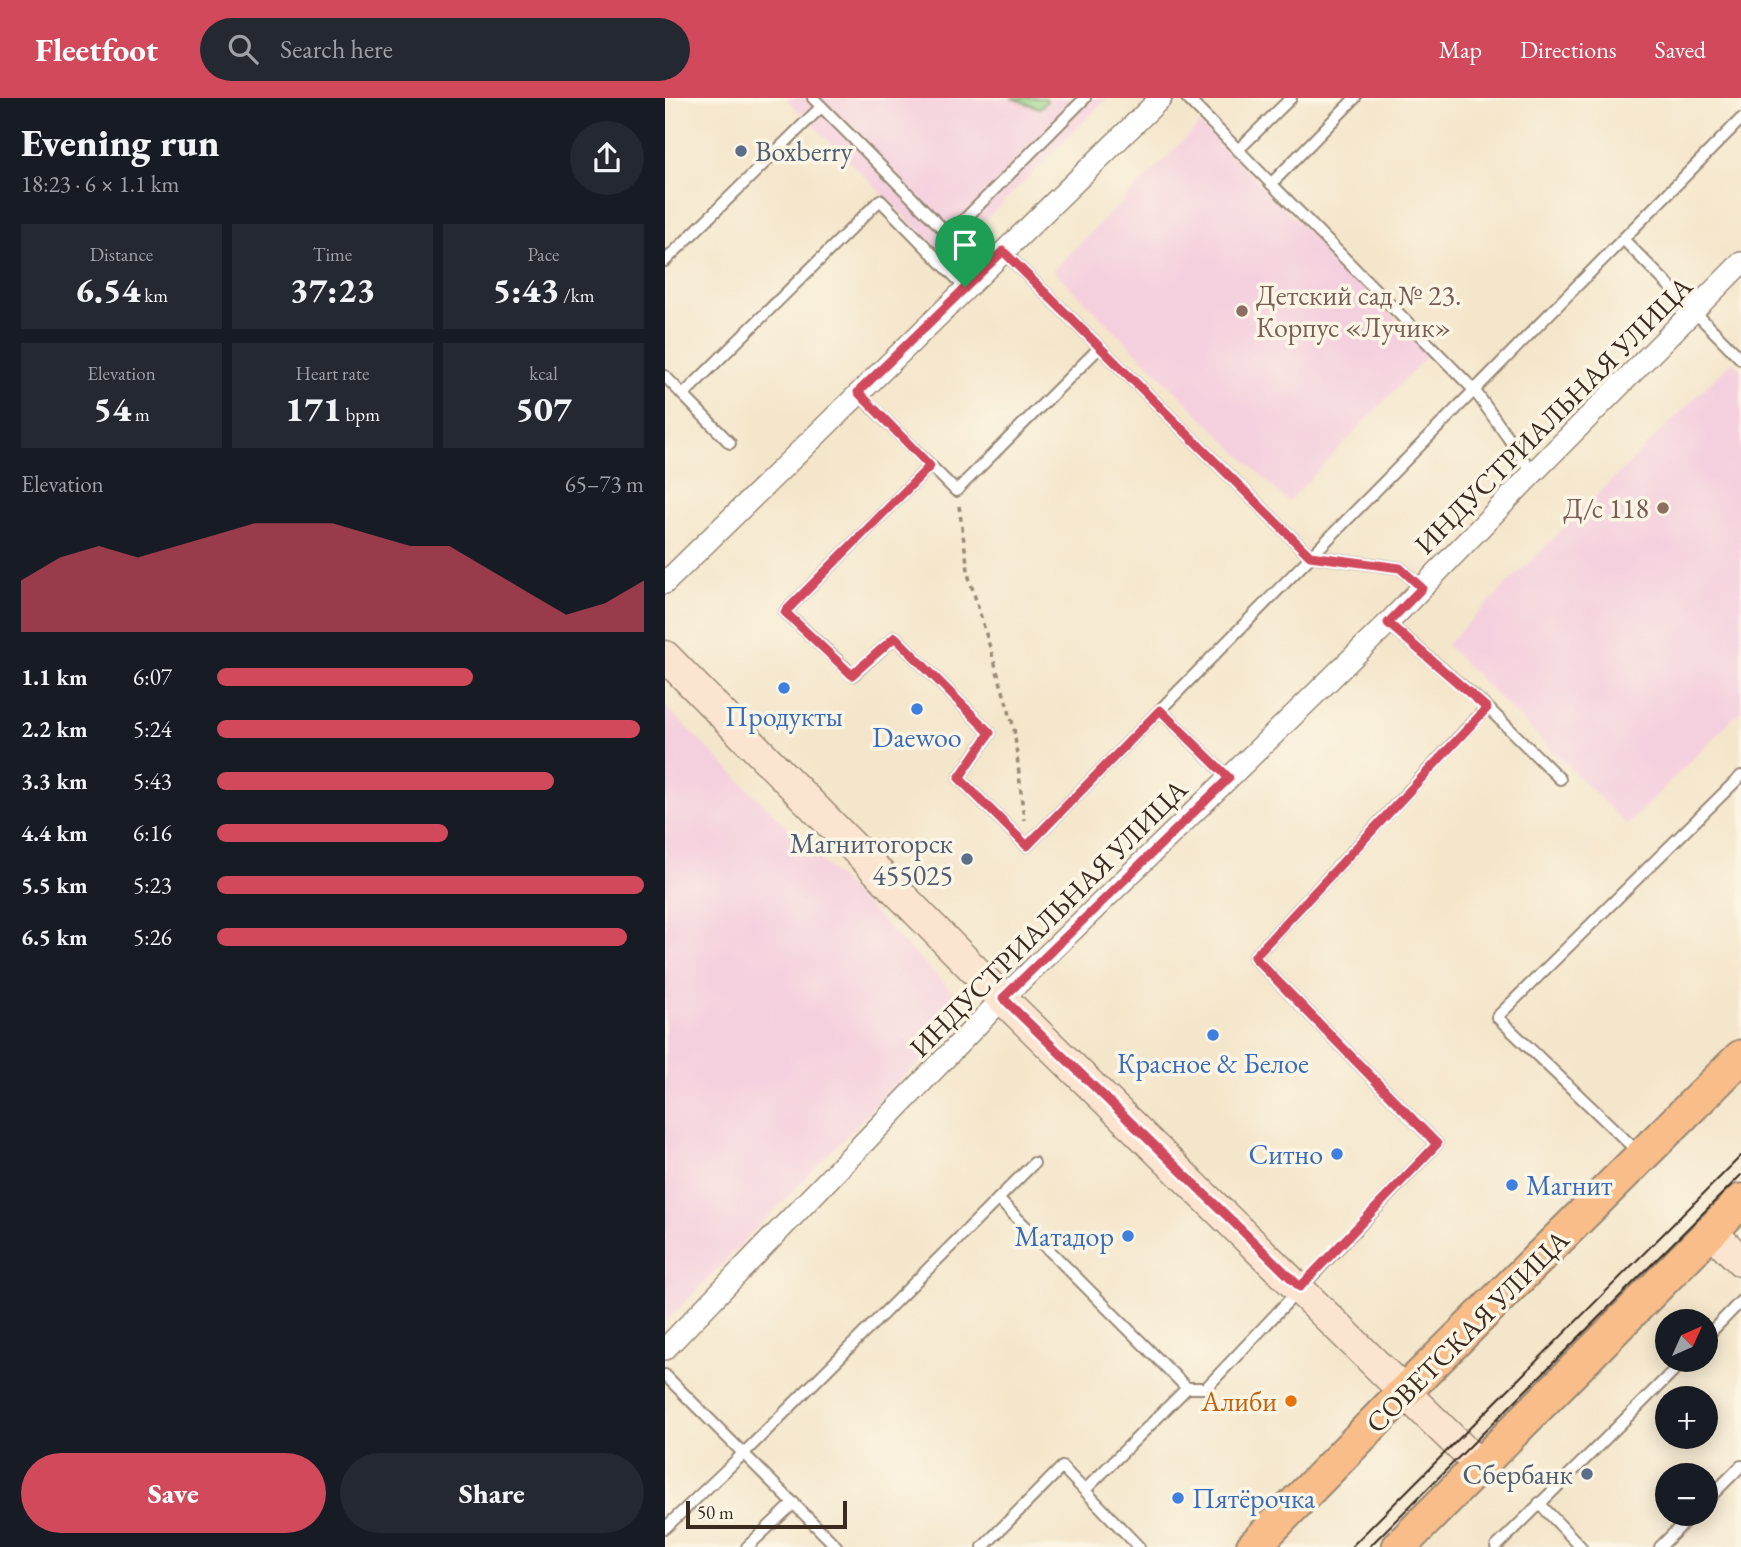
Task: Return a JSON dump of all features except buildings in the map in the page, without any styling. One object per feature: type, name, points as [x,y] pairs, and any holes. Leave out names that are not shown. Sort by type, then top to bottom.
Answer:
[{"type":"main road","name":"СОВЕТСКАЯ УЛИЦА","points":[[1253,1547],[1404,1392],[1741,1057]]},
{"type":"main road","points":[[1399,1547],[1741,1201]]},
{"type":"street","points":[[665,583],[1161,98]]},
{"type":"street","name":"ИНДУСТРИАЛЬНАЯ УЛИЦА","points":[[665,1349],[1003,998],[1388,623],[1532,473],[1741,264]]},
{"type":"street","points":[[665,656],[1003,998],[1480,1466]]},
{"type":"street","points":[[1711,1231],[1741,1261]]},
{"type":"lane","points":[[665,261],[817,102],[949,235],[1086,98]]},
{"type":"lane","points":[[1187,98],[1475,391],[1532,473]]},
{"type":"lane","points":[[1238,150],[1291,98]]},
{"type":"lane","points":[[1271,184],[1355,98]]},
{"type":"lane","points":[[930,466],[785,612],[852,675],[895,637],[990,733],[959,778],[1027,846],[1741,119]]},
{"type":"lane","points":[[684,395],[880,200],[965,287]]},
{"type":"lane","points":[[1623,239],[1741,359]]},
{"type":"lane","points":[[1003,251],[1310,556],[1400,568],[1422,588]]},
{"type":"lane","points":[[858,392],[956,491],[1099,348]]},
{"type":"lane","points":[[665,376],[730,443]]},
{"type":"lane","points":[[1388,623],[1487,708],[1560,779]]},
{"type":"lane","points":[[1084,1490],[1187,1388],[1206,1388],[1437,1144],[1254,957],[1487,708]]},
{"type":"lane","points":[[1160,710],[1229,778]]},
{"type":"lane","points":[[1642,1157],[1497,1017],[1741,776]]},
{"type":"lane","points":[[665,1528],[744,1454],[1034,1163]]},
{"type":"lane","points":[[998,1199],[1187,1388]]},
{"type":"lane","points":[[1719,1323],[1741,1301]]},
{"type":"lane","points":[[1496,1547],[1672,1372]]},
{"type":"lane","points":[[665,1375],[837,1547]]},
{"type":"lane","points":[[1718,1489],[1741,1466]]},
{"type":"lane","points":[[983,1547],[1062,1467],[1139,1547]]},
{"type":"lane","points":[[747,1547],[794,1503]]},
{"type":"lane","points":[[1539,1503],[1581,1547]]},
{"type":"lane","points":[[1660,1547],[1681,1526]]},
{"type":"path","points":[[956,491],[969,577],[1014,728],[1027,846]]},
{"type":"shaded area","points":[[786,98],[1107,98],[947,259]]},
{"type":"shaded area","name":"Детский сад № 23. Корпус «Лучик»","points":[[1200,124],[1430,353],[1288,502],[1053,270]]},
{"type":"shaded area","name":"Д/с 118","points":[[1732,361],[1741,370],[1741,710],[1627,825],[1446,645]]},
{"type":"shaded area","points":[[665,706],[957,996],[910,1044],[923,1057],[665,1323]]},
{"type":"green space","points":[[1011,98],[1046,98],[1047,101],[1040,108]]},
{"type":"tram line","points":[[1351,1547],[1741,1156]]},
{"type":"tram line","points":[[1369,1547],[1741,1175]]},
{"type":"place","name":"Boxberry","points":[[741,151]]},
{"type":"place","name":"Детский сад № 23. Корпус «Лучик»","points":[[1242,311]]},
{"type":"place","name":"Д/с 118","points":[[1663,508]]},
{"type":"place","name":"Продукты","points":[[784,688]]},
{"type":"place","name":"Daewoo","points":[[917,709]]},
{"type":"place","name":"Магнитогорск 455025","points":[[967,859]]},
{"type":"place","name":"Красное & Белое","points":[[1213,1035]]},
{"type":"place","name":"Ситно","points":[[1337,1154]]},
{"type":"place","name":"Магнит","points":[[1512,1185]]},
{"type":"place","name":"Матадор","points":[[1128,1236]]},
{"type":"place","name":"Алиби","points":[[1291,1401]]},
{"type":"place","name":"Сбербанк","points":[[1587,1474]]},
{"type":"place","name":"Пятёрочка","points":[[1178,1498]]},
{"type":"route","points":[[1003,251],[1310,556],[1400,568],[1422,588],[1388,623],[1487,708],[1254,957],[1437,1144],[1300,1287],[1003,998],[1229,778],[1160,710],[1027,846],[959,778],[990,733],[895,637],[852,675],[785,612],[930,466],[858,392],[965,287],[1003,251]]}]
